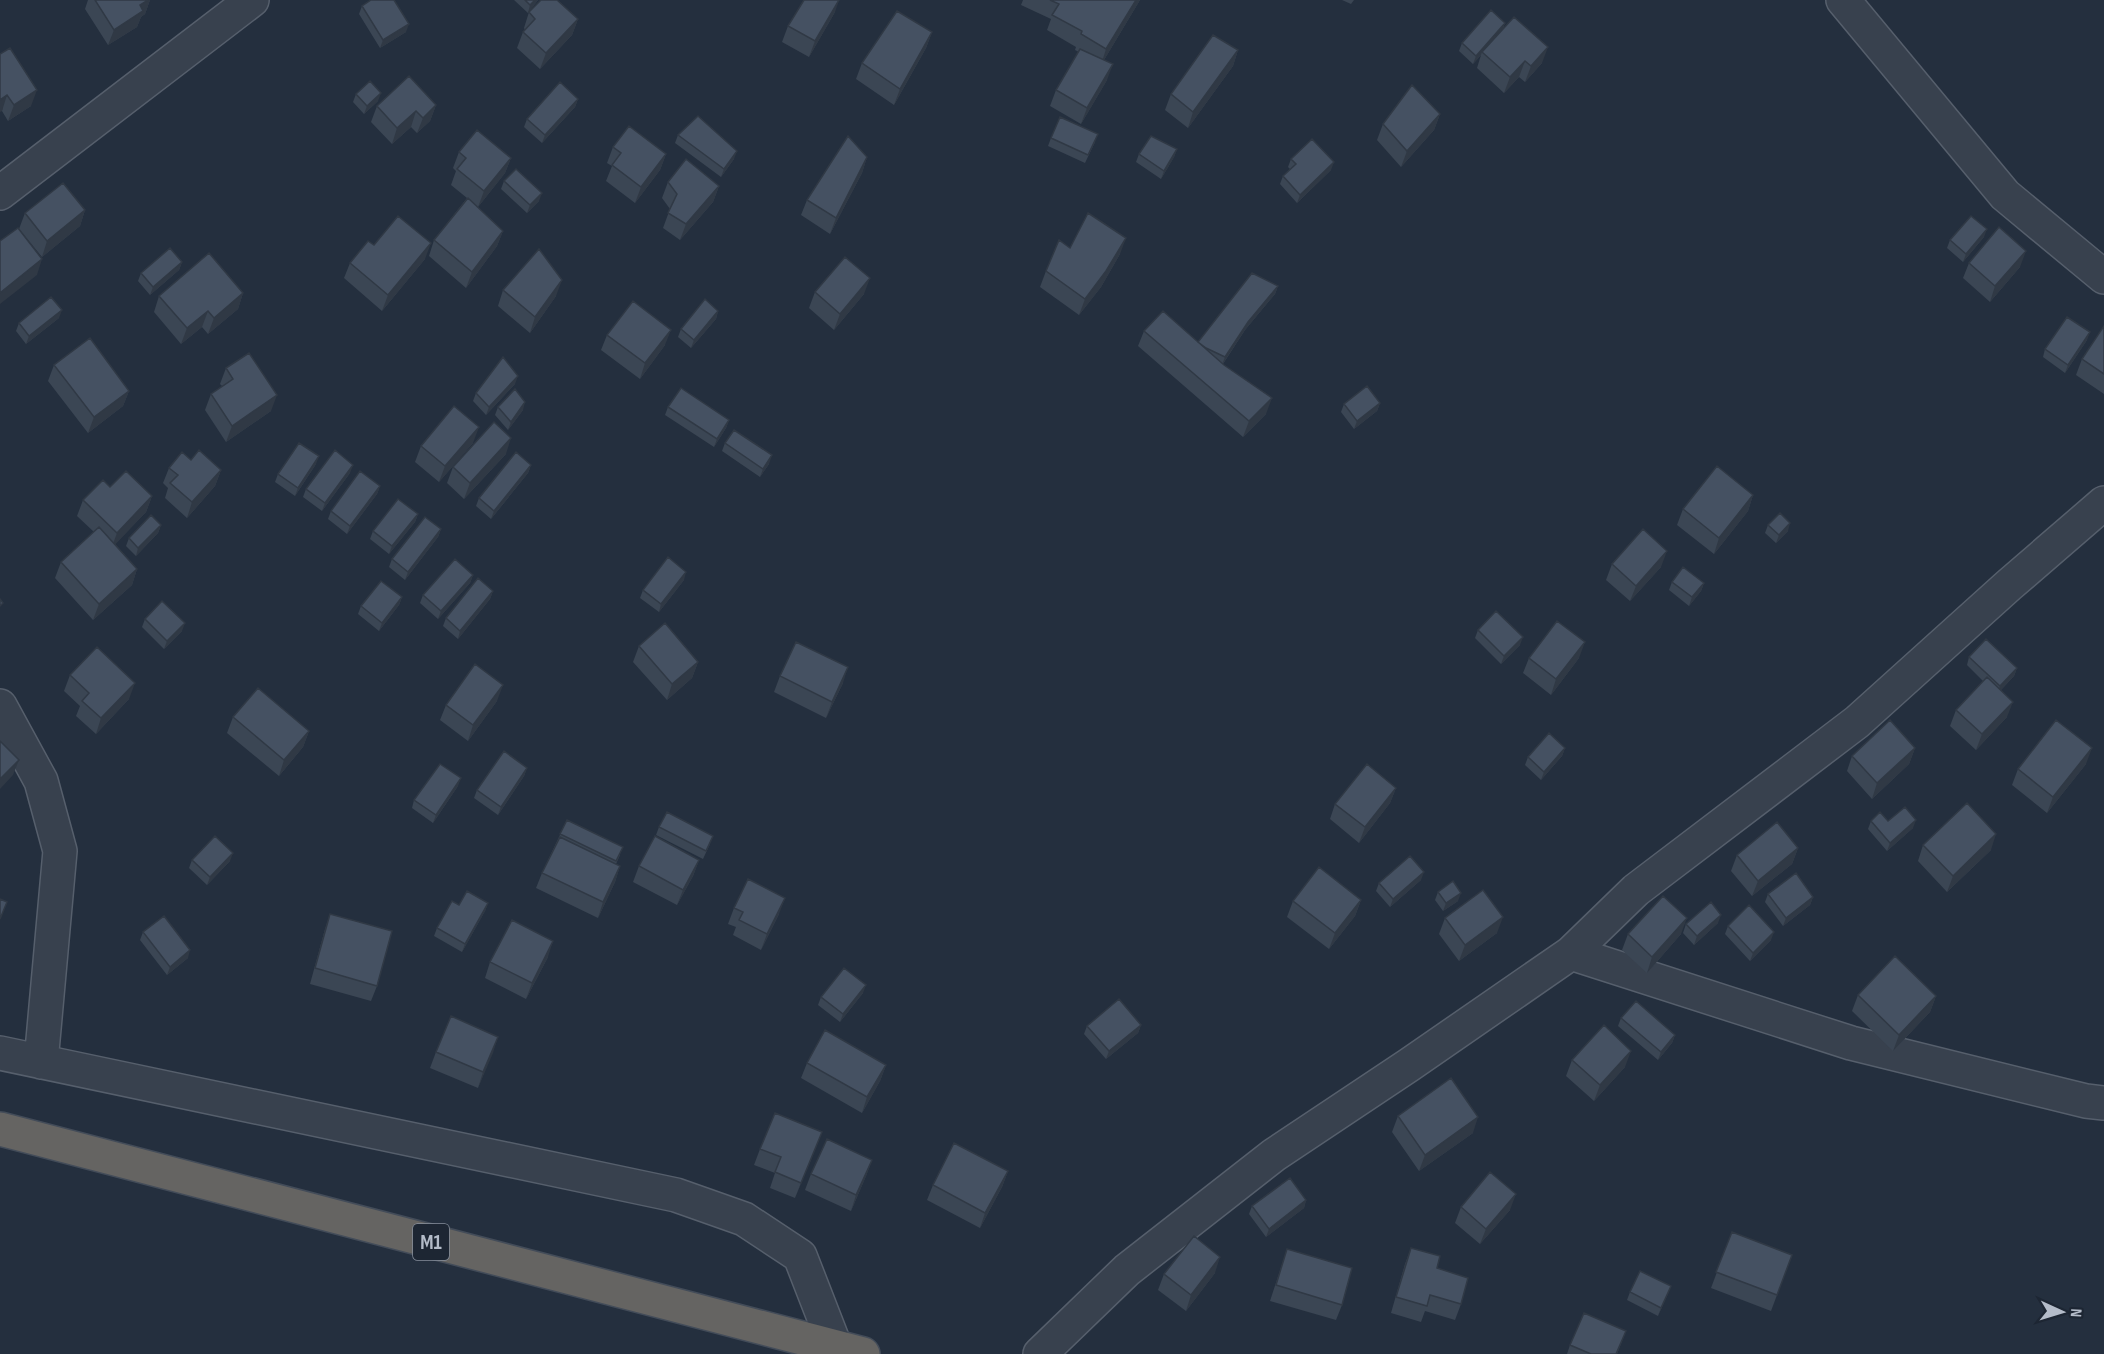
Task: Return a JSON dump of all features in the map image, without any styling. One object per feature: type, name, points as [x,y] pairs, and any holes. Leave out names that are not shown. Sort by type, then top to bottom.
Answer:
[{"type":"highway","name":"M1","points":[[0,1129],[849,1350]]},
{"type":"street","points":[[0,193],[252,0]]},
{"type":"street","points":[[1843,0],[2005,195],[2104,277]]},
{"type":"street","points":[[1040,1354],[1127,1270],[1274,1155],[1571,953],[1636,890],[1857,722],[2104,503]]},
{"type":"street","points":[[0,706],[41,781],[60,851],[42,1062]]},
{"type":"street","points":[[1571,953],[1851,1043],[2086,1101],[2104,1103]]},
{"type":"street","points":[[0,1053],[676,1195],[744,1218],[800,1256],[849,1350]]},
{"type":"building","points":[[95,0],[148,0],[140,5],[143,11],[114,30]]},
{"type":"building","points":[[371,0],[394,0],[409,24],[383,40],[362,6]]},
{"type":"building","points":[[525,0],[535,0],[530,5]]},
{"type":"building","points":[[541,0],[557,0],[578,19],[546,53],[523,32],[535,19],[529,12]]},
{"type":"building","points":[[804,0],[839,0],[815,41],[788,26]]},
{"type":"building","points":[[1050,0],[1136,0],[1106,49],[1081,34],[1082,31],[1052,15],[1059,4]]},
{"type":"building","points":[[1491,10],[1505,23],[1476,56],[1462,43]]},
{"type":"building","points":[[897,11],[932,32],[900,89],[862,63]]},
{"type":"building","points":[[1514,17],[1548,47],[1531,66],[1525,61],[1510,77],[1482,52]]},
{"type":"building","points":[[1213,35],[1238,50],[1193,112],[1171,94]]},
{"type":"building","points":[[10,48],[37,90],[14,105],[7,95],[0,100],[0,54]]},
{"type":"building","points":[[1080,49],[1113,64],[1087,108],[1056,90]]},
{"type":"building","points":[[409,76],[436,105],[423,118],[416,111],[397,128],[377,106]]},
{"type":"building","points":[[370,81],[381,93],[367,106],[356,94]]},
{"type":"building","points":[[560,82],[578,99],[545,135],[527,119]]},
{"type":"building","points":[[1412,85],[1440,114],[1407,151],[1383,124]]},
{"type":"building","points":[[698,116],[737,151],[724,169],[678,135]]},
{"type":"building","points":[[1060,117],[1098,134],[1088,155],[1051,138]]},
{"type":"building","points":[[629,126],[666,154],[641,187],[612,165],[621,153],[613,147]]},
{"type":"building","points":[[477,130],[511,158],[484,191],[457,169],[466,158],[459,152]]},
{"type":"building","points":[[848,136],[867,157],[836,218],[807,200]]},
{"type":"building","points":[[1151,136],[1177,149],[1164,171],[1139,154]]},
{"type":"building","points":[[1312,139],[1334,162],[1300,195],[1283,176],[1296,164],[1291,159]]},
{"type":"building","points":[[686,159],[719,186],[686,224],[668,213],[677,194],[668,182]]},
{"type":"building","points":[[516,169],[542,193],[530,205],[504,181]]},
{"type":"building","points":[[63,183],[85,210],[47,241],[25,213]]},
{"type":"building","points":[[468,198],[503,231],[472,272],[434,240]]},
{"type":"building","points":[[1088,213],[1126,238],[1106,271],[1085,299],[1046,271],[1059,240],[1070,248]]},
{"type":"building","points":[[398,216],[431,243],[388,295],[350,263],[368,241],[374,245]]},
{"type":"building","points":[[1971,216],[1987,229],[1966,254],[1950,240]]},
{"type":"building","points":[[1999,227],[2026,251],[1995,286],[1969,263]]},
{"type":"building","points":[[18,228],[42,259],[0,293],[0,241]]},
{"type":"building","points":[[170,248],[182,262],[153,287],[141,273]]},
{"type":"building","points":[[539,249],[562,280],[535,317],[503,290]]},
{"type":"building","points":[[209,253],[243,293],[214,318],[208,311],[187,328],[159,296]]},
{"type":"building","points":[[845,257],[870,278],[840,314],[815,292]]},
{"type":"building","points":[[1252,273],[1278,286],[1248,322],[1225,357],[1198,342]]},
{"type":"building","points":[[51,297],[62,310],[29,336],[19,323]]},
{"type":"building","points":[[705,299],[718,311],[694,340],[681,329]]},
{"type":"building","points":[[633,301],[671,330],[645,363],[607,335]]},
{"type":"building","points":[[1163,311],[1224,365],[1272,398],[1249,421],[1144,331]]},
{"type":"building","points":[[2067,317],[2090,332],[2068,365],[2045,349]]},
{"type":"building","points":[[2104,326],[2104,374],[2082,359]]},
{"type":"building","points":[[90,338],[129,391],[94,417],[54,365]]},
{"type":"building","points":[[249,353],[277,395],[232,426],[211,394],[233,379],[226,368]]},
{"type":"building","points":[[503,357],[518,376],[489,407],[476,393]]},
{"type":"building","points":[[1367,386],[1380,403],[1357,421],[1344,404]]},
{"type":"building","points":[[681,388],[729,420],[717,439],[668,407]]},
{"type":"building","points":[[515,389],[525,402],[511,422],[498,407]]},
{"type":"building","points":[[454,406],[479,427],[445,466],[421,446]]},
{"type":"building","points":[[494,422],[511,438],[470,483],[453,467]]},
{"type":"building","points":[[734,430],[772,455],[763,469],[725,443]]},
{"type":"building","points":[[299,443],[319,456],[298,488],[278,474]]},
{"type":"building","points":[[199,450],[221,470],[192,502],[170,483],[178,475],[169,468],[182,452],[191,460]]},
{"type":"building","points":[[335,450],[353,465],[325,503],[306,489]]},
{"type":"building","points":[[516,452],[531,465],[494,511],[479,498]]},
{"type":"building","points":[[1717,466],[1753,495],[1719,538],[1683,509]]},
{"type":"building","points":[[126,471],[152,496],[117,533],[83,500],[103,480],[110,487]]},
{"type":"building","points":[[360,471],[380,486],[350,526],[331,511]]},
{"type":"building","points":[[398,499],[418,514],[392,546],[373,531]]},
{"type":"building","points":[[1780,513],[1790,523],[1779,535],[1768,525]]},
{"type":"building","points":[[151,515],[161,525],[138,548],[129,538]]},
{"type":"building","points":[[425,517],[441,529],[408,572],[392,559]]},
{"type":"building","points":[[99,527],[137,569],[99,604],[61,562]]},
{"type":"building","points":[[1643,529],[1667,551],[1636,586],[1612,564]]},
{"type":"building","points":[[668,557],[686,572],[661,604],[643,590]]},
{"type":"building","points":[[455,559],[473,575],[441,611],[423,595]]},
{"type":"building","points":[[1683,567],[1704,583],[1692,597],[1672,582]]},
{"type":"building","points":[[478,578],[493,591],[460,631],[446,618]]},
{"type":"building","points":[[381,581],[402,597],[382,623],[361,606]]},
{"type":"building","points":[[162,601],[185,623],[167,641],[145,619]]},
{"type":"building","points":[[1496,611],[1523,637],[1504,656],[1478,630]]},
{"type":"building","points":[[1557,621],[1585,642],[1556,679],[1529,658]]},
{"type":"building","points":[[665,623],[698,662],[672,684],[639,646]]},
{"type":"building","points":[[1986,639],[2017,668],[2000,686],[1969,657]]},
{"type":"building","points":[[796,642],[848,667],[832,702],[780,676]]},
{"type":"building","points":[[97,647],[135,683],[101,718],[82,701],[89,693],[70,675]]},
{"type":"building","points":[[475,664],[503,685],[473,725],[446,705]]},
{"type":"building","points":[[1987,677],[2013,702],[1982,734],[1956,710]]},
{"type":"building","points":[[258,688],[309,731],[284,760],[233,717]]},
{"type":"building","points":[[1890,720],[1915,748],[1877,783],[1852,756]]},
{"type":"building","points":[[2056,720],[2092,748],[2053,797],[2018,769]]},
{"type":"building","points":[[1549,733],[1565,748],[1544,772],[1528,757]]},
{"type":"building","points":[[0,741],[19,760],[0,779]]},
{"type":"building","points":[[504,751],[527,768],[501,807],[477,790]]},
{"type":"building","points":[[440,764],[461,778],[436,815],[414,800]]},
{"type":"building","points":[[1367,764],[1396,788],[1365,827],[1335,804]]},
{"type":"building","points":[[1967,803],[1996,834],[1953,876],[1923,845]]},
{"type":"building","points":[[1905,807],[1916,820],[1890,843],[1871,821],[1880,812],[1888,821]]},
{"type":"building","points":[[667,812],[713,836],[706,851],[659,827]]},
{"type":"building","points":[[567,820],[623,847],[616,861],[560,834]]},
{"type":"building","points":[[1777,822],[1798,848],[1758,881],[1737,855]]},
{"type":"building","points":[[215,836],[233,853],[210,877],[192,860]]},
{"type":"building","points":[[655,836],[699,860],[683,890],[639,866]]},
{"type":"building","points":[[560,837],[620,866],[603,902],[542,873]]},
{"type":"building","points":[[1410,856],[1424,872],[1393,899],[1379,883]]},
{"type":"building","points":[[1319,867],[1361,900],[1335,933],[1293,901]]},
{"type":"building","points":[[1796,873],[1813,897],[1786,918],[1768,894]]},
{"type":"building","points":[[748,879],[785,898],[767,934],[739,920],[743,912],[734,908]]},
{"type":"building","points":[[1453,881],[1461,893],[1446,903],[1438,892]]},
{"type":"building","points":[[1483,890],[1503,917],[1465,945],[1445,918]]},
{"type":"building","points":[[467,891],[488,903],[465,944],[437,928],[452,901],[459,905]]},
{"type":"building","points":[[1663,896],[1687,918],[1652,957],[1628,934]]},
{"type":"building","points":[[0,899],[7,902],[0,919]]},
{"type":"building","points":[[1711,902],[1721,915],[1697,936],[1686,924]]},
{"type":"building","points":[[1749,905],[1774,932],[1753,953],[1728,926]]},
{"type":"building","points":[[330,914],[392,931],[377,986],[315,968]]},
{"type":"building","points":[[164,916],[190,950],[170,967],[143,932]]},
{"type":"building","points":[[512,920],[553,941],[532,983],[490,962]]},
{"type":"building","points":[[1895,956],[1936,996],[1899,1035],[1858,995]]},
{"type":"building","points":[[844,968],[866,985],[843,1014],[821,997]]},
{"type":"building","points":[[1119,999],[1141,1025],[1109,1051],[1087,1026]]},
{"type":"building","points":[[1636,1001],[1675,1035],[1661,1052],[1621,1018]]},
{"type":"building","points":[[451,1016],[498,1037],[483,1072],[436,1052]]},
{"type":"building","points":[[1604,1025],[1631,1051],[1600,1085],[1572,1060]]},
{"type":"building","points":[[825,1030],[886,1065],[867,1097],[807,1063]]},
{"type":"building","points":[[1451,1078],[1478,1117],[1425,1155],[1398,1116]]},
{"type":"building","points":[[775,1113],[822,1132],[801,1183],[775,1172],[781,1157],[760,1149]]},
{"type":"building","points":[[827,1139],[872,1160],[856,1195],[811,1174]]},
{"type":"building","points":[[954,1143],[1008,1171],[985,1213],[933,1185]]},
{"type":"building","points":[[1490,1172],[1516,1194],[1486,1229],[1461,1207]]},
{"type":"building","points":[[1290,1178],[1306,1200],[1269,1229],[1252,1206]]},
{"type":"building","points":[[1732,1232],[1792,1255],[1777,1295],[1716,1272]]},
{"type":"building","points":[[1194,1236],[1220,1257],[1191,1295],[1164,1274]]},
{"type":"building","points":[[1411,1248],[1440,1256],[1437,1268],[1468,1278],[1461,1304],[1430,1295],[1427,1306],[1396,1297]]},
{"type":"building","points":[[1287,1249],[1352,1268],[1342,1305],[1276,1285]]},
{"type":"building","points":[[1640,1271],[1671,1286],[1661,1308],[1630,1292]]},
{"type":"building","points":[[1584,1313],[1626,1331],[1616,1354],[1591,1354],[1570,1345]]}]
